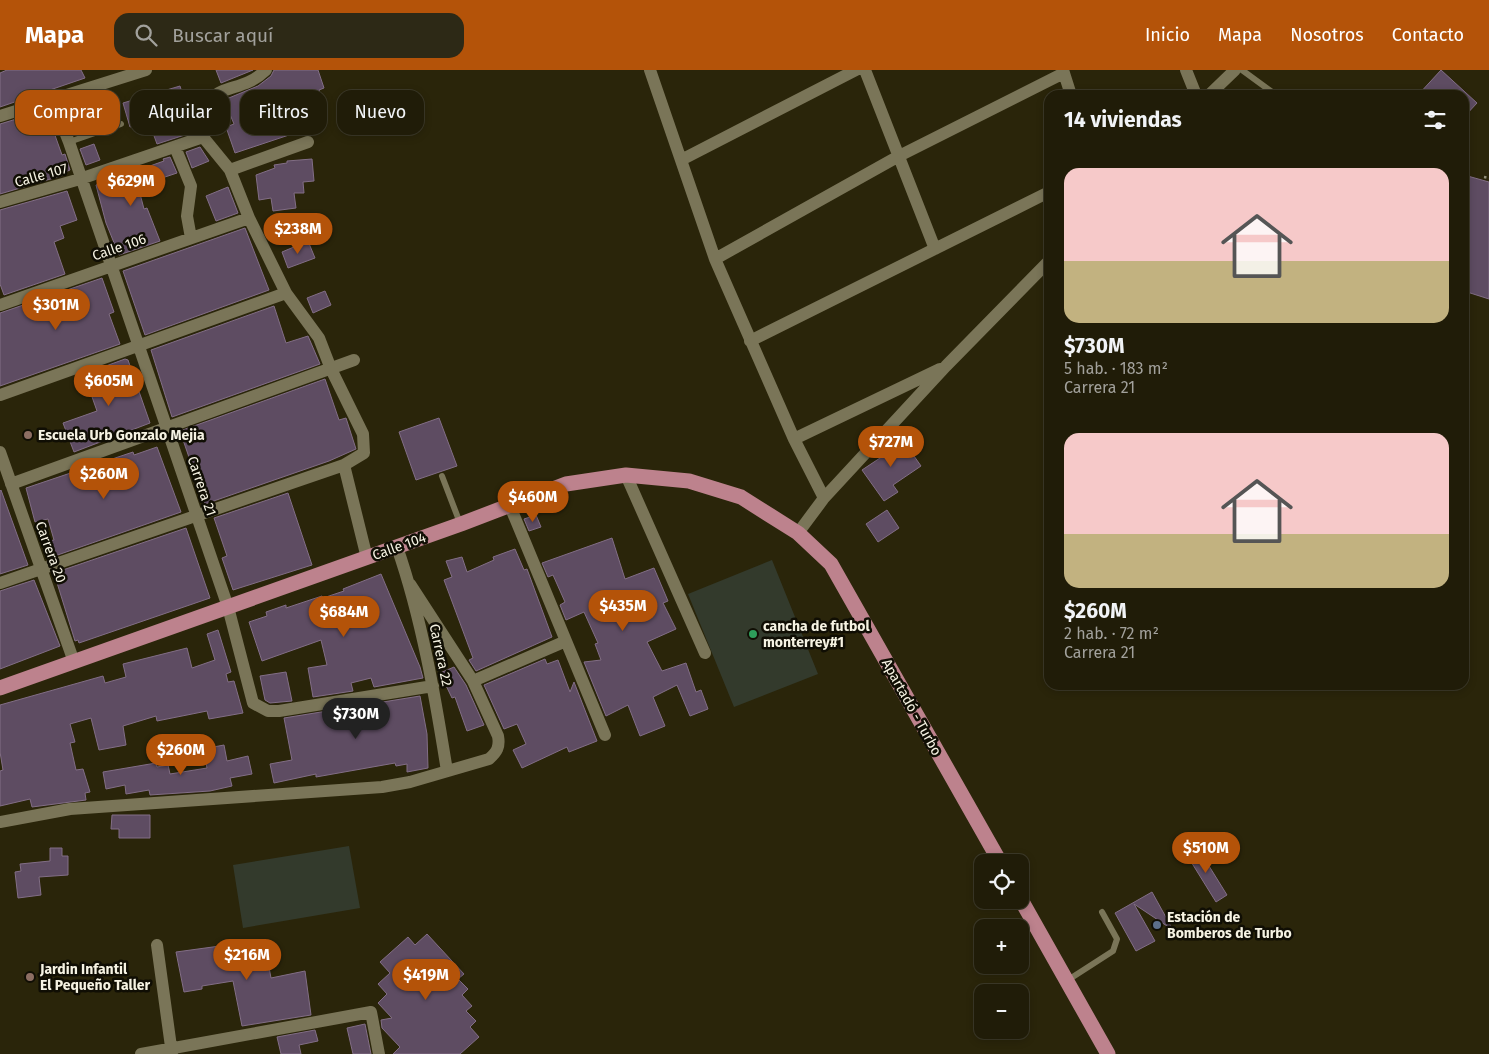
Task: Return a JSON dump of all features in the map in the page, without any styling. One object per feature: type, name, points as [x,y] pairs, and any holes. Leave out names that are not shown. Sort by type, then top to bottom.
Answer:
[{"type":"main road","name":"Calle 104","points":[[0,688],[367,558],[566,484],[626,475],[689,481],[741,498],[798,533]]},
{"type":"main road","name":"Apartadó - Turbo","points":[[798,533],[831,564],[995,854]]},
{"type":"main road","points":[[1026,909],[1108,1054]]},
{"type":"street","points":[[81,90],[146,70]]},
{"type":"street","points":[[0,583],[344,465],[361,457],[366,450],[365,441],[313,327],[286,293],[249,218],[230,170],[203,137],[203,118],[210,100],[221,91],[260,76],[266,70]]},
{"type":"street","points":[[650,70],[715,259],[794,439],[824,498]]},
{"type":"street","points":[[682,159],[856,70]]},
{"type":"street","points":[[865,70],[935,249]]},
{"type":"street","points":[[1186,70],[1194,90]]},
{"type":"street","points":[[1214,90],[1234,70]]},
{"type":"street","points":[[715,259],[899,156],[1063,72],[1069,90]]},
{"type":"street","points":[[0,116],[15,111]]},
{"type":"street","name":"Carrera 21","points":[[66,135],[228,607],[253,703],[268,711],[433,686]]},
{"type":"street","name":"Calle 107","points":[[0,202],[80,179],[203,137]]},
{"type":"street","points":[[230,170],[308,142]]},
{"type":"street","points":[[175,147],[191,186],[186,223],[191,238]]},
{"type":"street","points":[[750,341],[1044,194]]},
{"type":"street","name":"Calle 106","points":[[0,305],[249,218]]},
{"type":"street","points":[[798,533],[824,498],[946,366],[1044,266]]},
{"type":"street","points":[[0,395],[286,293]]},
{"type":"street","points":[[11,484],[354,360]]},
{"type":"street","points":[[794,439],[946,366]]},
{"type":"street","name":"Carrera 20","points":[[0,452],[74,662]]},
{"type":"street","points":[[344,465],[367,558]]},
{"type":"street","points":[[626,475],[705,653]]},
{"type":"street","points":[[510,506],[604,735]]},
{"type":"street","name":"Carrera 22","points":[[397,547],[410,584],[433,686],[447,771]]},
{"type":"street","points":[[0,822],[70,809],[382,787],[410,782],[489,759],[496,753],[499,744],[498,736],[473,681],[410,584]]},
{"type":"street","points":[[473,681],[566,641]]},
{"type":"street","points":[[157,945],[172,1051]]},
{"type":"street","points":[[141,1054],[172,1051],[371,1012],[379,1054]]},
{"type":"lane","points":[[1242,70],[1269,90]]},
{"type":"lane","points":[[69,142],[121,124]]},
{"type":"lane","points":[[442,476],[461,524]]},
{"type":"lane","points":[[1067,981],[1113,951],[1116,946],[1117,939],[1102,912]]},
{"type":"path","points":[[1484,177],[1489,178]]},
{"type":"green space","name":"cancha de futbol monterrey#1","points":[[772,560],[818,674],[734,707],[688,594]]},
{"type":"green space","points":[[349,846],[360,908],[243,928],[233,865]]},
{"type":"building","points":[[7,70],[81,70],[85,78],[50,90],[15,90],[15,102],[0,107],[0,73]]},
{"type":"building","points":[[216,70],[253,70],[221,83]]},
{"type":"building","points":[[274,70],[318,70],[324,88],[319,90],[248,90],[258,86],[271,76]]},
{"type":"building","points":[[1441,70],[1463,90],[1423,90]]},
{"type":"building","points":[[180,86],[181,90],[167,90]]},
{"type":"building","points":[[240,93],[240,135],[289,135],[235,153],[229,135],[230,126],[234,124],[230,114],[230,98]]},
{"type":"building","points":[[1469,96],[1477,103],[1469,112]]},
{"type":"building","points":[[130,101],[130,127],[123,103]]},
{"type":"building","points":[[15,119],[15,135],[55,135],[62,155],[65,154],[70,170],[63,173],[64,175],[0,194],[0,124]]},
{"type":"building","points":[[154,135],[185,135],[157,144]]},
{"type":"building","points":[[94,144],[100,160],[86,165],[80,149]]},
{"type":"building","points":[[200,147],[209,161],[192,168],[186,152]]},
{"type":"building","points":[[170,157],[177,173],[138,186],[144,209],[147,208],[160,241],[119,255],[106,223],[96,185],[164,161],[163,159]]},
{"type":"building","points":[[312,159],[314,181],[303,182],[304,193],[294,193],[296,208],[273,211],[271,198],[259,200],[256,175],[275,168],[274,165],[287,163],[287,161]]},
{"type":"building","points":[[1469,176],[1489,182],[1489,299],[1469,293]]},
{"type":"building","points":[[228,187],[238,213],[216,221],[206,196]]},
{"type":"building","points":[[67,191],[77,220],[60,226],[64,238],[54,242],[65,274],[4,295],[0,284],[0,210]]},
{"type":"building","points":[[245,228],[269,290],[145,335],[123,271]]},
{"type":"building","points":[[308,241],[315,258],[288,268],[282,252]]},
{"type":"building","points":[[102,278],[114,312],[109,314],[120,344],[0,386],[0,313]]},
{"type":"building","points":[[325,291],[331,305],[313,313],[307,298]]},
{"type":"building","points":[[274,306],[286,343],[308,336],[320,364],[172,417],[151,350]]},
{"type":"building","points":[[125,359],[128,360],[150,423],[74,452],[63,423],[97,411],[84,374]]},
{"type":"building","points":[[325,379],[339,420],[346,418],[356,449],[329,461],[205,504],[180,431]]},
{"type":"building","points":[[439,418],[457,466],[416,480],[399,432]]},
{"type":"building","points":[[900,436],[921,466],[893,485],[898,492],[884,501],[862,470],[883,456],[879,451]]},
{"type":"building","points":[[157,447],[181,512],[49,558],[44,542],[54,540],[48,519],[35,522],[26,488],[133,452],[134,455]]},
{"type":"building","points":[[0,491],[28,565],[0,574]]},
{"type":"building","points":[[288,493],[312,565],[233,590],[222,558],[227,556],[214,518]]},
{"type":"building","points":[[887,510],[899,528],[878,542],[866,524]]},
{"type":"building","points":[[536,515],[541,527],[529,531],[524,519]]},
{"type":"building","points":[[186,528],[210,598],[79,643],[78,640],[75,641],[54,573]]},
{"type":"building","points":[[612,538],[625,579],[654,568],[668,601],[663,603],[676,629],[647,642],[662,671],[686,663],[696,692],[701,690],[708,709],[690,716],[677,685],[653,697],[665,726],[640,736],[628,705],[606,716],[584,662],[601,660],[595,644],[598,643],[584,612],[566,620],[560,605],[565,602],[553,575],[548,577],[542,563]]},
{"type":"building","points":[[515,549],[524,570],[527,569],[552,637],[476,671],[469,660],[473,658],[444,580],[452,577],[446,561],[462,557],[467,572],[494,560],[493,557]]},
{"type":"building","points":[[381,574],[423,678],[374,687],[371,678],[351,683],[353,691],[313,697],[308,668],[327,665],[321,640],[262,661],[249,622],[267,616],[266,612],[286,605],[286,608],[322,596],[323,598],[344,591],[343,589]]},
{"type":"building","points":[[34,580],[60,646],[0,669],[0,591]]},
{"type":"building","points":[[218,630],[231,672],[226,674],[228,682],[234,681],[243,713],[209,719],[207,711],[157,721],[156,716],[123,726],[126,745],[99,750],[91,718],[70,724],[75,742],[70,743],[76,770],[83,769],[90,792],[85,793],[86,800],[32,807],[30,799],[0,806],[0,771],[3,770],[0,752],[0,705],[103,676],[105,683],[126,677],[123,664],[187,648],[192,668],[215,660],[207,634]]},
{"type":"building","points":[[545,659],[547,664],[558,660],[570,692],[574,682],[597,741],[569,752],[567,747],[522,768],[513,750],[526,744],[517,724],[504,729],[484,685]]},
{"type":"building","points":[[454,667],[466,685],[484,725],[467,731],[455,697],[452,698],[440,673]]},
{"type":"building","points":[[286,672],[292,701],[270,703],[265,700],[260,676]]},
{"type":"building","points":[[420,696],[427,734],[428,768],[407,772],[407,764],[396,766],[395,763],[316,777],[316,774],[274,783],[270,764],[292,760],[284,718]]},
{"type":"building","points":[[224,745],[227,761],[248,756],[252,774],[230,778],[232,786],[210,791],[150,795],[149,790],[126,794],[125,785],[106,789],[103,772],[156,763],[157,767],[168,765],[170,774],[207,768],[203,749]]},
{"type":"building","points":[[112,815],[150,815],[150,838],[119,838],[119,829],[111,829]]},
{"type":"building","points":[[1196,845],[1227,895],[1216,902],[1185,852]]},
{"type":"building","points":[[50,848],[62,848],[62,856],[68,856],[68,875],[39,877],[41,895],[18,898],[15,872],[21,871],[20,864],[50,861]]},
{"type":"building","points":[[1152,892],[1173,930],[1134,904],[1155,941],[1136,951],[1115,913]]},
{"type":"building","points":[[427,934],[464,974],[458,979],[468,989],[462,995],[472,1006],[466,1011],[476,1021],[470,1027],[479,1037],[460,1054],[393,1054],[400,1047],[382,1028],[381,1020],[392,1018],[378,1003],[387,994],[378,984],[390,973],[380,962],[408,937],[415,945]]},
{"type":"building","points":[[264,940],[271,978],[305,971],[311,1015],[242,1026],[233,981],[202,986],[202,989],[184,992],[176,952]]},
{"type":"building","points":[[365,1024],[371,1054],[353,1054],[347,1028]]},
{"type":"building","points":[[315,1030],[318,1041],[299,1045],[301,1054],[281,1054],[277,1037]]},
{"type":"place","name":"Escuela Urb Gonzalo Mejia","points":[[28,435]]},
{"type":"place","name":"cancha de futbol monterrey#1","points":[[753,634]]},
{"type":"place","name":"Estación de Bomberos de Turbo","points":[[1157,925]]},
{"type":"place","name":"Jardin Infantil El Pequeño Taller","points":[[30,977]]}]
